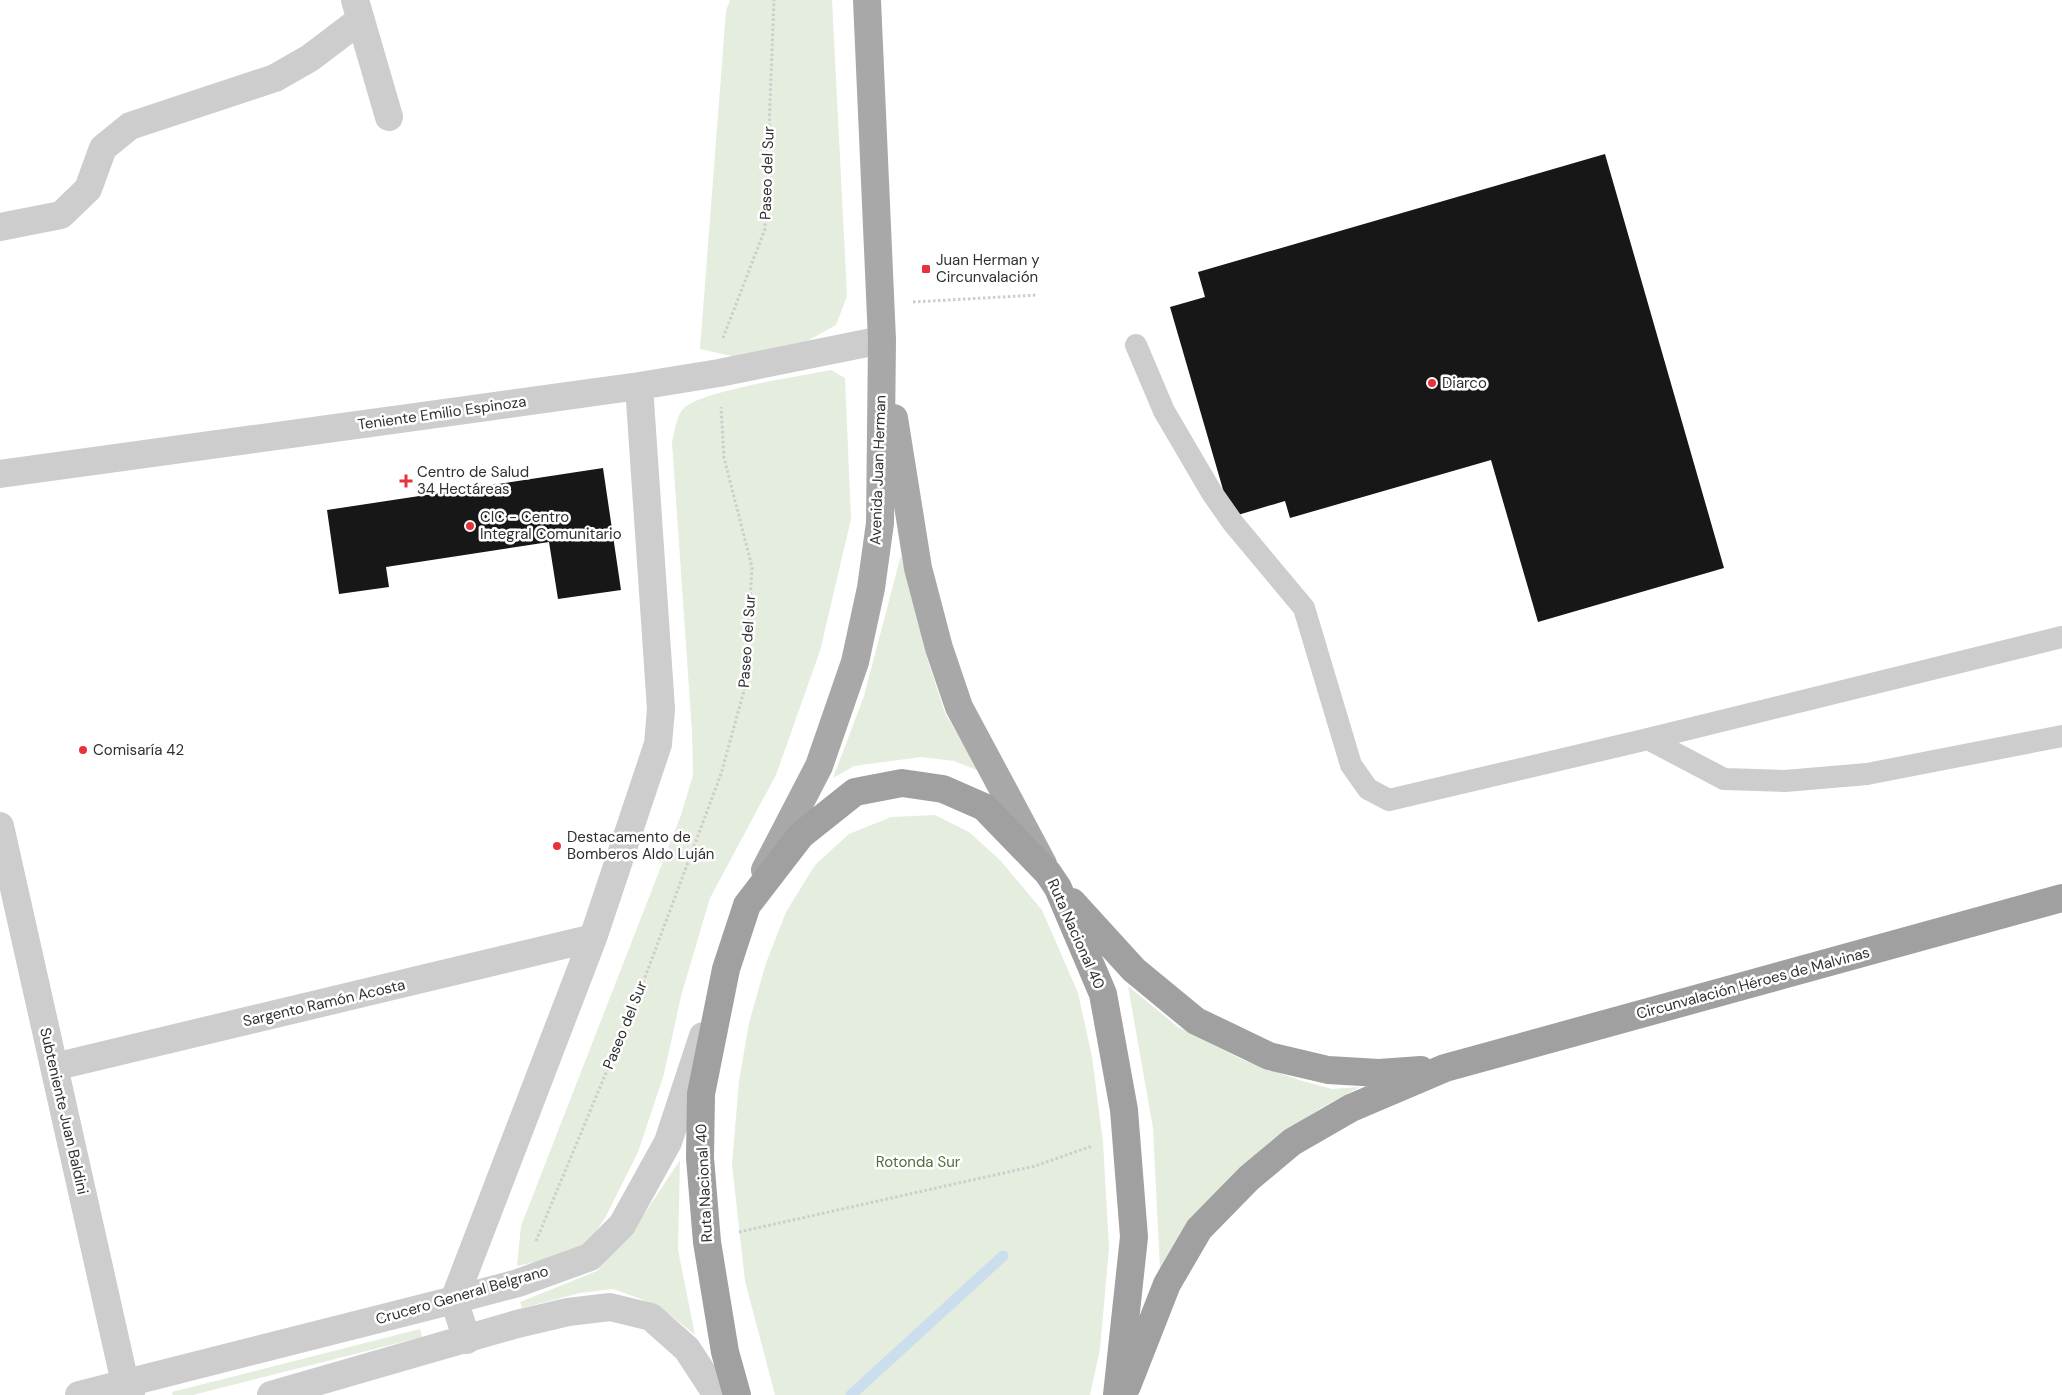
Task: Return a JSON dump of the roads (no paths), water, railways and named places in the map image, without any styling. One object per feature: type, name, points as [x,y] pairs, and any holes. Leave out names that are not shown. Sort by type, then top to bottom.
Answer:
[{"type":"highway","name":"Ruta Nacional 40","points":[[737,1395],[725,1352],[707,1242],[700,1158],[701,1094],[726,969],[747,905],[801,835],[856,792],[902,783],[943,789],[984,807],[1053,880],[1102,994],[1124,1110],[1134,1237],[1117,1395]]},
{"type":"highway","name":"Circunvalación Héroes de Malvinas","points":[[1053,880],[1134,970],[1196,1021],[1269,1056],[1328,1070],[1379,1074],[1444,1068]]},
{"type":"highway","name":"Circunvalación Héroes de Malvinas","points":[[1124,1395],[1167,1284],[1199,1229],[1248,1178],[1292,1142],[1351,1108],[1444,1068],[2062,898]]},
{"type":"main road","name":"Avenida Juan Herman","points":[[747,905],[818,766],[855,662],[871,588],[880,524],[882,340],[867,0]]},
{"type":"main road","name":"Avenida Juan Herman","points":[[882,340],[918,568],[939,648],[959,707],[1053,880]]},
{"type":"street","points":[[0,227],[61,215],[88,189],[103,148],[130,126],[275,78],[310,58],[357,10],[389,117]]},
{"type":"street","name":"Teniente Emilio Espinoza","points":[[0,474],[719,374],[882,340]]},
{"type":"street","points":[[467,1340],[454,1300],[593,938],[658,744],[661,709],[639,386]]},
{"type":"street","name":"Subteniente Juan Baldini","points":[[0,826],[128,1389]]},
{"type":"street","name":"Sargento Ramón Acosta","points":[[54,1067],[593,938]]},
{"type":"street","name":"Crucero General Belgrano","points":[[79,1395],[128,1389],[518,1283],[590,1257],[622,1225],[668,1142],[726,969]]},
{"type":"street","points":[[272,1395],[517,1324],[568,1312],[610,1307],[651,1317],[687,1349],[716,1395]]},
{"type":"lane","points":[[1136,345],[1164,411],[1212,493],[1233,523],[1304,608],[1351,765],[1368,789],[1389,800],[1648,739],[2062,637]]},
{"type":"lane","points":[[1648,739],[1724,778],[1785,781],[1868,774],[2062,736]]},
{"type":"waterway","points":[[851,1395],[1003,1256]]},
{"type":"place","name":"Juan Herman y Circunvalación","points":[[926,269]]},
{"type":"place","name":"Diarco","points":[[1432,383]]},
{"type":"place","name":"Centro de Salud 34 Hectáreas","points":[[406,481]]},
{"type":"place","name":"CIC - Centro Integral Comunitario","points":[[470,526]]},
{"type":"place","name":"Comisaría 42","points":[[83,750]]},
{"type":"place","name":"Destacamento de Bomberos Aldo Luján","points":[[557,846]]},
{"type":"park label","name":"Rotonda Sur","points":[[918,1162]]}]
